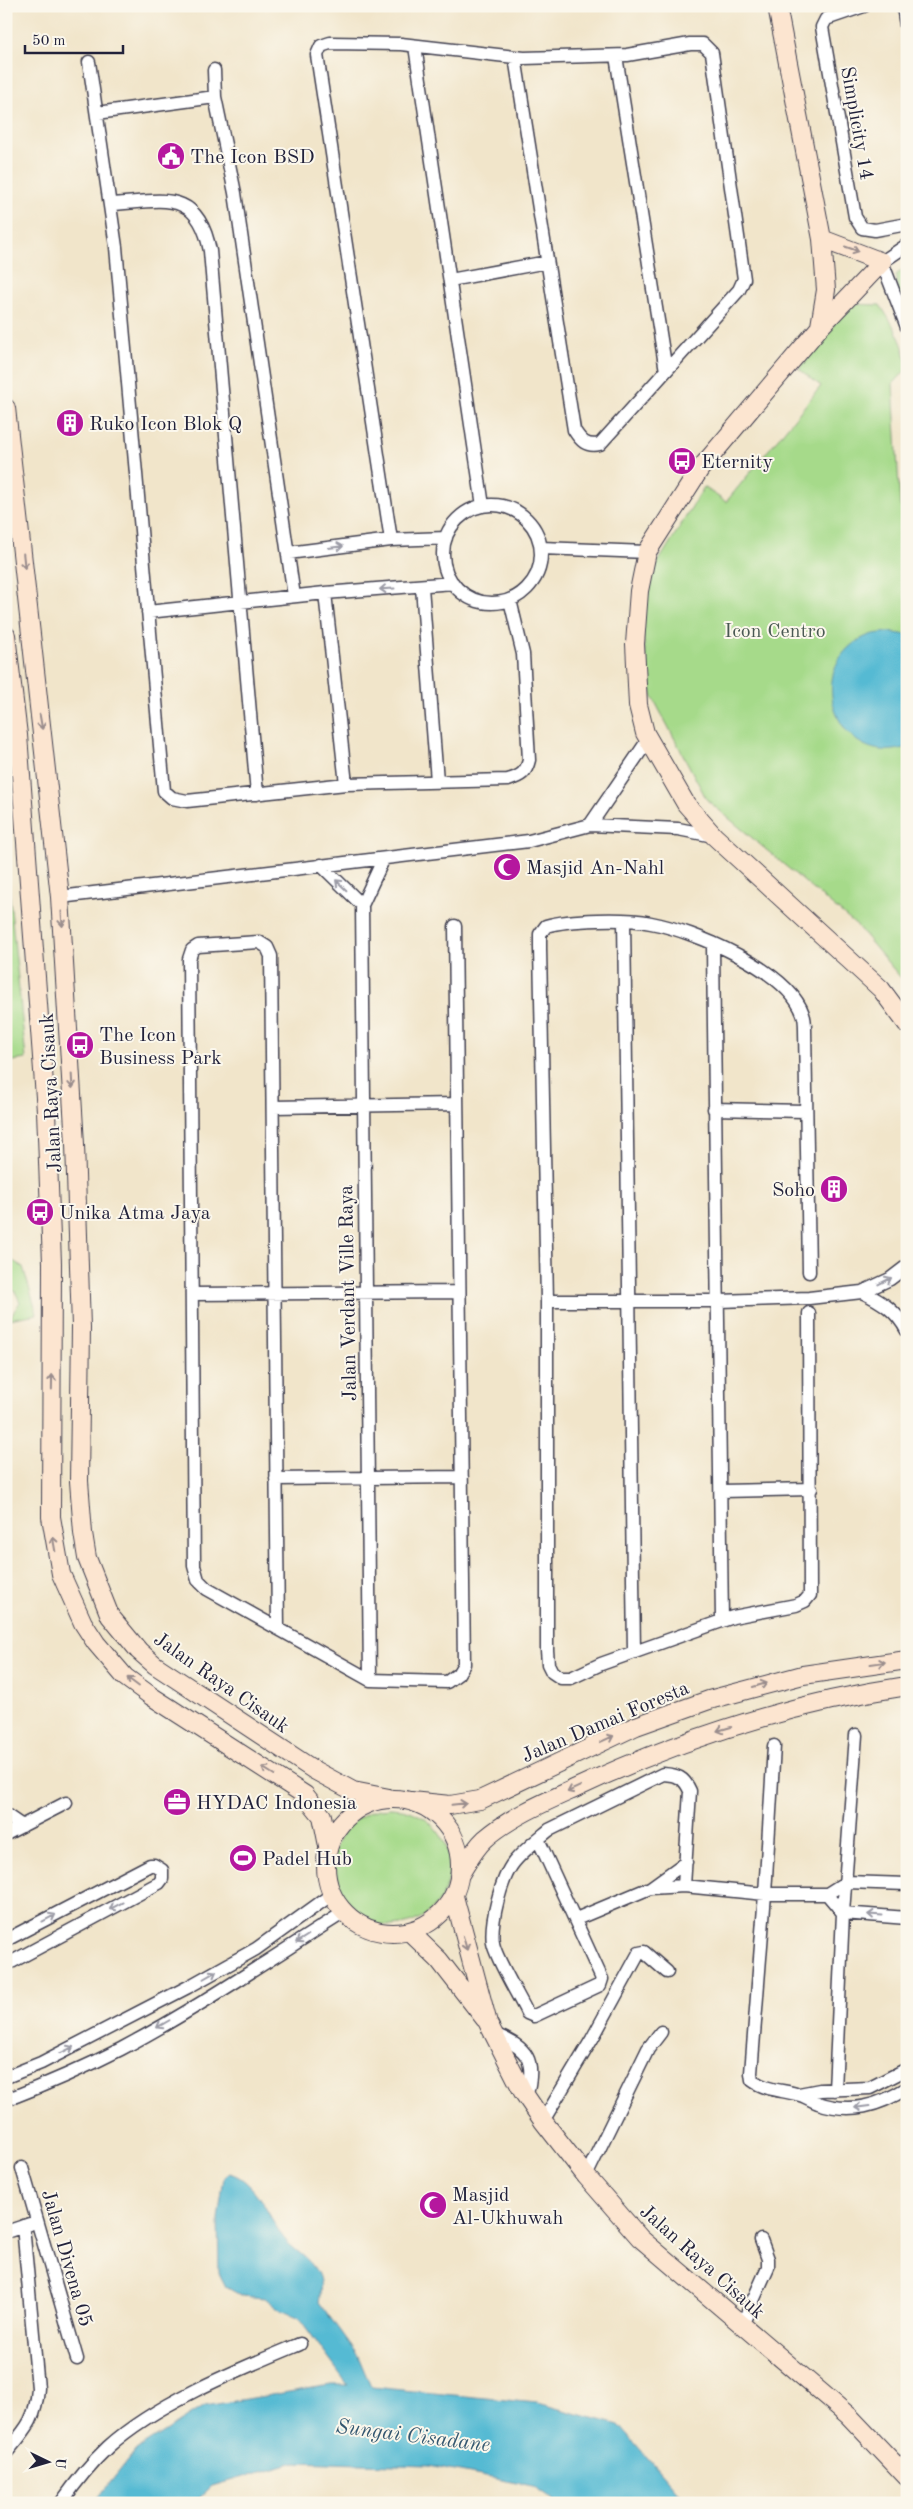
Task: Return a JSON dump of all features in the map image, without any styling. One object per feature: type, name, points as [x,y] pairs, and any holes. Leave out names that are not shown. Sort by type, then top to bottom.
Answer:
[{"type":"main road","points":[[777,6],[822,239],[826,290],[820,327]]},
{"type":"main road","points":[[822,239],[882,262],[820,327],[700,469],[647,552],[639,591],[636,644],[638,705],[648,740],[686,804],[714,836],[880,989],[907,1024]]},
{"type":"main road","name":"Jalan Raya Cisauk","points":[[6,408],[60,897],[72,1078],[80,1279],[80,1508],[87,1558],[110,1616],[139,1651],[155,1665],[314,1770],[353,1791],[389,1798]]},
{"type":"main road","name":"Jalan Raya Cisauk","points":[[6,635],[18,735],[46,1111],[53,1318],[51,1518],[56,1559],[70,1597],[83,1623],[96,1643],[125,1677],[164,1706],[305,1794],[322,1816],[328,1846]]},
{"type":"main road","name":"Jalan Damai Foresta","points":[[411,1801],[450,1806],[480,1800],[645,1723],[708,1700],[770,1682],[849,1667],[907,1660]]},
{"type":"main road","points":[[849,1667],[856,1693]]},
{"type":"main road","points":[[459,1876],[474,1851],[485,1839],[506,1824],[550,1800],[632,1762],[718,1731],[856,1693],[907,1686]]},
{"type":"main road","points":[[389,1798],[411,1801],[429,1809],[443,1822],[454,1838],[459,1856],[459,1876],[454,1896],[436,1919],[410,1932],[386,1934],[362,1927],[343,1913],[331,1894],[325,1870],[328,1846],[341,1822],[363,1805],[389,1798]]},
{"type":"main road","name":"Jalan Raya Cisauk","points":[[454,1896],[491,2028]]},
{"type":"main road","name":"Jalan Raya Cisauk","points":[[410,1932],[439,1960],[491,2028],[526,2097],[543,2121],[586,2176],[640,2238],[849,2416],[907,2477]]},
{"type":"street","name":"Simplicity 14","points":[[864,6],[826,19],[822,27],[855,217],[862,228],[875,230],[907,224]]},
{"type":"street","points":[[903,6],[907,32]]},
{"type":"street","points":[[391,540],[317,55],[321,46],[330,43],[415,46],[515,57],[616,56],[697,43],[703,44],[712,54],[744,279],[738,290],[600,444],[592,446],[581,441],[574,430],[515,57]]},
{"type":"street","points":[[415,46],[483,506]]},
{"type":"street","points":[[616,56],[666,371]]},
{"type":"street","points":[[89,62],[111,204],[164,791],[172,798],[187,802],[346,784],[508,780],[521,776],[528,768],[529,751],[523,654],[510,600]]},
{"type":"street","points":[[214,70],[215,97],[234,194],[294,596]]},
{"type":"street","points":[[97,113],[215,97]]},
{"type":"street","points":[[111,204],[162,201],[179,203],[197,214],[206,231],[210,251],[256,794]]},
{"type":"street","points":[[907,245],[882,262],[907,327]]},
{"type":"street","points":[[450,280],[547,262]]},
{"type":"street","points":[[483,506],[506,507],[521,515],[533,527],[541,548],[537,574],[521,594],[510,600],[494,604],[479,602],[464,595],[453,583],[446,569],[444,554],[446,538],[460,517],[483,506]]},
{"type":"street","points":[[288,553],[391,540],[446,538]]},
{"type":"street","points":[[541,548],[647,552]]},
{"type":"street","points":[[148,612],[325,593],[422,587],[453,583]]},
{"type":"street","points":[[422,587],[436,781]]},
{"type":"street","points":[[325,593],[346,784]]},
{"type":"street","points":[[590,825],[648,740]]},
{"type":"street","points":[[60,897],[321,865],[383,860],[529,841],[590,825],[678,829],[714,836]]},
{"type":"street","name":"Jalan Verdant Ville Raya","points":[[370,1680],[362,905],[383,860]]},
{"type":"street","points":[[321,865],[362,905]]},
{"type":"street","points":[[624,921],[634,1652]]},
{"type":"street","points":[[809,1272],[805,1111],[806,1029],[804,1015],[796,1000],[762,969],[732,951],[651,923],[624,921],[553,924],[546,926],[540,934],[547,1301],[548,1664],[552,1672],[561,1678],[571,1678],[634,1652],[722,1620],[796,1605],[810,1595],[809,1313]]},
{"type":"street","points":[[278,1629],[270,951],[259,942],[195,947],[189,959],[194,1566],[198,1580],[207,1589],[278,1629],[370,1680],[447,1682],[458,1674],[464,1664],[454,926]]},
{"type":"street","points":[[713,943],[714,1109],[720,1301],[722,1620]]},
{"type":"street","points":[[273,1107],[457,1104]]},
{"type":"street","points":[[714,1109],[805,1111]]},
{"type":"street","points":[[547,1301],[720,1301],[809,1298],[862,1292],[890,1279],[907,1266]]},
{"type":"street","points":[[192,1294],[459,1292]]},
{"type":"street","points":[[862,1292],[876,1298],[891,1310],[907,1331]]},
{"type":"street","points":[[276,1480],[462,1477]]},
{"type":"street","points":[[722,1491],[811,1489]]},
{"type":"street","points":[[835,2090],[856,1735]]},
{"type":"street","points":[[774,1746],[752,2080],[763,2087],[799,2094],[818,2103],[850,2108],[876,2105],[907,2088]]},
{"type":"street","points":[[538,1839],[602,1979],[600,1985],[534,2016],[527,2013],[493,1944],[494,1915],[501,1891],[513,1863],[538,1839],[549,1830],[663,1774],[676,1775],[685,1781],[690,1791],[684,1886]]},
{"type":"street","points":[[6,1834],[66,1803]]},
{"type":"street","points":[[6,1815],[22,1826]]},
{"type":"street","points":[[576,1919],[650,1888],[686,1862]]},
{"type":"street","points":[[6,1940],[150,1865],[154,1865],[162,1870],[162,1879],[159,1883],[6,1965]]},
{"type":"street","points":[[650,1888],[684,1886],[765,1894],[827,1894],[846,1882],[907,1884]]},
{"type":"street","points":[[6,2077],[41,2064],[188,1988],[256,1949],[331,1894]]},
{"type":"street","points":[[827,1894],[844,1913],[907,1918]]},
{"type":"street","points":[[6,2100],[121,2049],[220,1991],[343,1913]]},
{"type":"street","points":[[543,2121],[592,2039],[639,1954],[644,1952],[668,1972]]},
{"type":"street","points":[[586,2176],[648,2049],[661,2032]]},
{"type":"street","points":[[41,2064],[50,2082]]},
{"type":"street","points":[[799,2094],[870,2088],[907,2069]]},
{"type":"street","name":"Jalan Divena 05","points":[[22,2168],[77,2359]]},
{"type":"street","points":[[6,2232],[37,2221]]},
{"type":"street","points":[[6,2454],[31,2422],[37,2406],[38,2388],[23,2226]]},
{"type":"street","points":[[742,2325],[768,2267],[768,2259],[761,2240]]},
{"type":"street","points":[[62,2503],[77,2481],[109,2447],[150,2416],[242,2368],[300,2344]]},
{"type":"green space","points":[[907,266],[907,310],[896,291],[896,275]]},
{"type":"green space","name":"Icon Centro","points":[[850,304],[880,305],[902,343],[907,369],[893,384],[900,506],[907,514],[907,985],[857,926],[707,800],[652,696],[642,631],[649,577],[704,487],[726,502],[821,386],[799,369]]},
{"type":"green space","points":[[6,859],[26,1059],[6,1062]]},
{"type":"green space","points":[[13,1261],[23,1267],[37,1314],[9,1319],[20,1302],[15,1291],[6,1289],[6,1262]]},
{"type":"green space","points":[[391,1808],[413,1813],[424,1818],[440,1834],[445,1845],[450,1867],[445,1889],[440,1900],[424,1916],[413,1921],[391,1926],[369,1921],[358,1916],[342,1900],[337,1889],[332,1867],[337,1845],[342,1834],[358,1818],[369,1813]]},
{"type":"water","points":[[889,632],[907,635],[907,747],[882,750],[861,743],[845,729],[835,709],[832,688],[836,666],[848,648],[870,635]]},
{"type":"water","name":"Sungai Cisadane","points":[[229,2173],[239,2177],[248,2184],[262,2202],[287,2242],[315,2269],[320,2285],[319,2302],[358,2356],[371,2387],[537,2403],[619,2425],[687,2503],[558,2503],[533,2486],[429,2466],[295,2462],[212,2486],[194,2503],[94,2503],[136,2450],[205,2406],[331,2385],[348,2385],[299,2318],[281,2310],[265,2298],[242,2296],[226,2287],[219,2273],[218,2219],[224,2177]]},
{"type":"place","name":"The Icon BSD","points":[[171,156]]},
{"type":"place","name":"Ruko Icon Blok Q","points":[[70,423]]},
{"type":"place","name":"Eternity","points":[[682,461]]},
{"type":"place","name":"Masjid An-Nahl","points":[[507,867]]},
{"type":"place","name":"The Icon Business Park","points":[[80,1045]]},
{"type":"place","name":"Soho","points":[[834,1189]]},
{"type":"place","name":"Unika Atma Jaya","points":[[40,1212]]},
{"type":"place","name":"HYDAC Indonesia","points":[[177,1802]]},
{"type":"place","name":"Padel Hub","points":[[243,1858]]},
{"type":"place","name":"Masjid Al-Ukhuwah","points":[[433,2205]]}]
